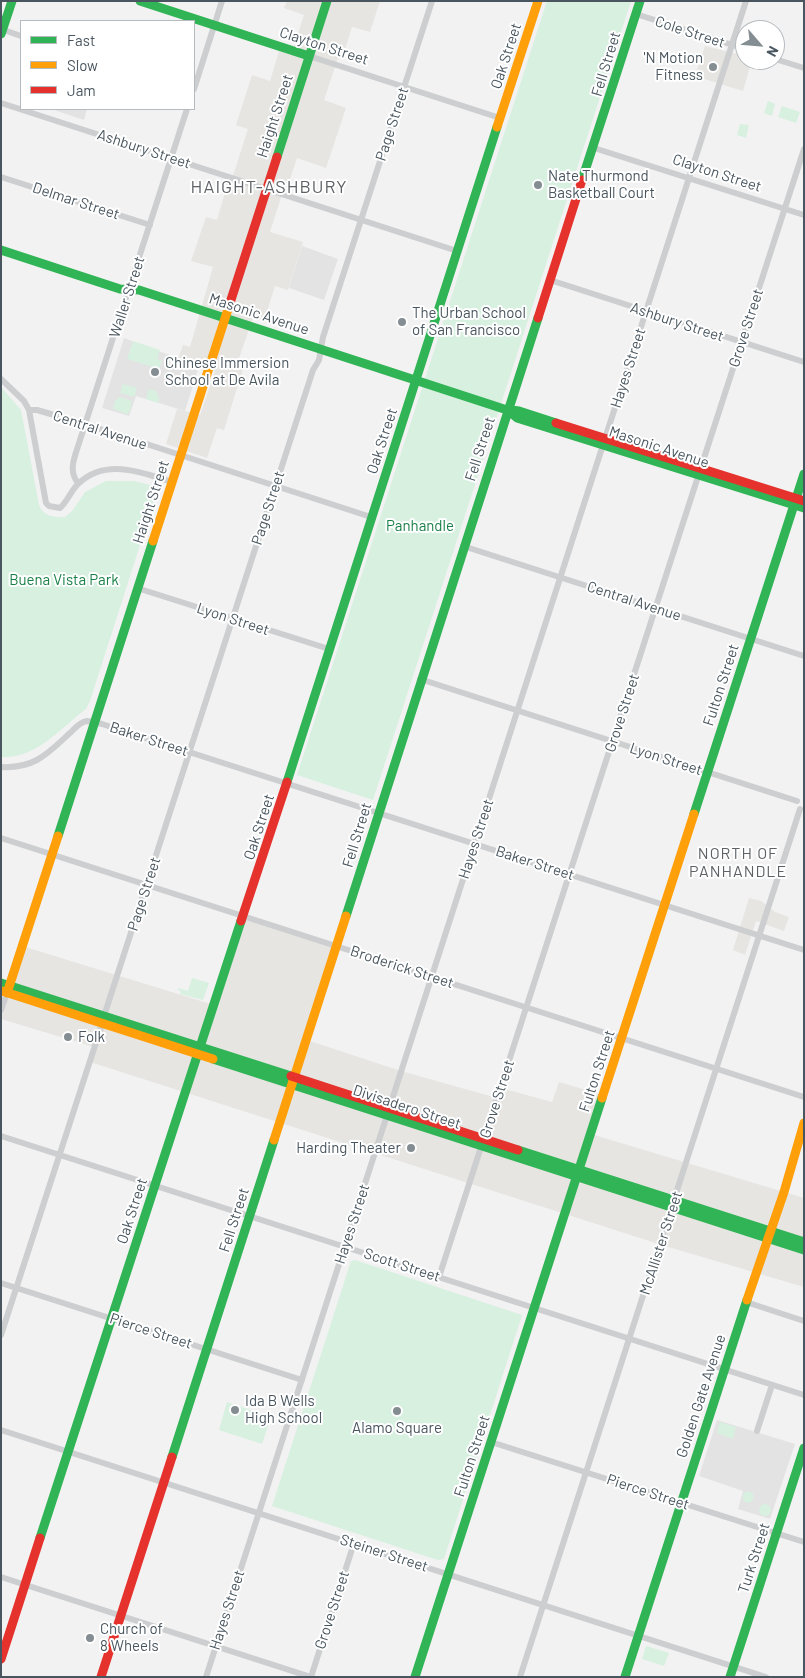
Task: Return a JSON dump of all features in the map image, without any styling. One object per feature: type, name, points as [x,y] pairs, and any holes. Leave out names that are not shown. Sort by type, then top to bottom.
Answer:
[{"type":"main road","points":[[2,31],[12,1]]},
{"type":"main road","name":"Clayton Street","points":[[140,1],[309,56]]},
{"type":"main road","name":"Haight Street","points":[[5,988],[52,854],[326,1]]},
{"type":"main road","name":"Oak Street","points":[[1,1659],[154,1185],[287,784],[288,774],[538,1]]},
{"type":"main road","name":"Fell Street","points":[[101,1677],[337,946],[463,546],[594,148],[640,1]]},
{"type":"main road","name":"Masonic Avenue","points":[[1,250],[120,289],[138,290],[507,410],[519,411],[700,471],[798,501],[804,508]]},
{"type":"main road","name":"Fulton Street","points":[[416,1677],[750,639],[798,501],[804,474]]},
{"type":"main road","name":"Divisadero Street","points":[[5,988],[673,1204],[768,1234],[804,1242]]},
{"type":"main road","name":"Golden Gate Avenue","points":[[625,1677],[768,1234],[784,1192],[804,1123]]},
{"type":"main road","name":"Divisadero Street","points":[[768,1234],[804,1250]]},
{"type":"main road","name":"Turk Street","points":[[730,1677],[804,1448]]},
{"type":"street","points":[[195,86],[222,1]]},
{"type":"street","name":"Page Street","points":[[1,1335],[275,486],[313,370],[318,360],[320,348],[432,1]]},
{"type":"street","name":"Hayes Street","points":[[206,1677],[746,1]]},
{"type":"street","name":"Cole Street","points":[[636,14],[735,46]]},
{"type":"street","points":[[2,31],[20,36]]},
{"type":"street","name":"Clayton Street","points":[[309,56],[500,118]]},
{"type":"street","points":[[785,62],[804,68]]},
{"type":"street","name":"Ashbury Street","points":[[1,103],[20,109]]},
{"type":"street","name":"Ashbury Street","points":[[23,110],[457,251]]},
{"type":"street","name":"Waller Street","points":[[78,483],[73,477],[72,468],[187,110]]},
{"type":"street","name":"Clayton Street","points":[[594,148],[804,215]]},
{"type":"street","name":"Grove Street","points":[[440,1277],[804,149]]},
{"type":"street","name":"Delmar Street","points":[[1,177],[150,225]]},
{"type":"street","name":"Ashbury Street","points":[[550,280],[804,362]]},
{"type":"street","points":[[1,379],[18,394],[29,410],[47,505],[52,508],[60,508],[78,483],[97,473],[116,468],[133,470],[172,482]]},
{"type":"street","name":"Central Avenue","points":[[29,410],[37,410],[85,424],[372,517]]},
{"type":"street","name":"Central Avenue","points":[[463,546],[804,656]]},
{"type":"street","name":"Lyon Street","points":[[138,588],[329,649]]},
{"type":"street","name":"Lyon Street","points":[[420,680],[797,802]]},
{"type":"street","points":[[1,767],[15,768],[30,765],[47,754],[79,724],[86,721],[94,722]]},
{"type":"street","name":"Baker Street","points":[[94,722],[804,950]]},
{"type":"street","points":[[802,809],[797,802],[804,798]]},
{"type":"street","name":"McAllister Street","points":[[520,1677],[802,809]]},
{"type":"street","name":"Broderick Street","points":[[1,838],[804,1097]]},
{"type":"street","name":"Haight Street","points":[[1,1010],[5,988]]},
{"type":"street","name":"Scott Street","points":[[1,1136],[804,1395]]},
{"type":"street","name":"Pierce Street","points":[[1,1283],[302,1380]]},
{"type":"street","points":[[746,1302],[804,1321]]},
{"type":"street","points":[[757,1431],[772,1385]]},
{"type":"street","name":"Steiner Street","points":[[1,1430],[766,1677]]},
{"type":"street","name":"Pierce Street","points":[[491,1442],[804,1542]]},
{"type":"street","name":"Grove Street","points":[[311,1677],[354,1543]]},
{"type":"street","points":[[1,1577],[311,1677]]},
{"type":"shaded area","points":[[287,1],[380,1],[370,32],[352,27],[342,59],[338,58],[324,100],[346,108],[326,168],[297,158],[287,188],[284,188],[270,232],[303,242],[288,290],[275,286],[264,321],[253,318],[237,364],[244,366],[224,430],[217,428],[207,458],[166,444],[177,409],[200,415],[215,371],[178,359],[183,345],[190,347],[213,267],[191,261],[206,217],[217,220],[228,182],[231,182],[248,129],[236,125],[252,75],[270,81],[279,51],[291,55],[304,15],[284,8]]},
{"type":"shaded area","points":[[705,46],[735,54],[735,70],[749,70],[743,91],[695,76]]},
{"type":"shaded area","points":[[54,110],[87,110],[84,120]]},
{"type":"shaded area","points":[[302,246],[338,259],[324,300],[289,288]]},
{"type":"shaded area","name":"Chinese Immersion School at De Avila","points":[[124,338],[199,366],[185,411],[136,396],[129,416],[102,408]]},
{"type":"shaded area","points":[[749,898],[761,901],[775,912],[789,917],[784,931],[756,921],[745,955],[733,950]]},
{"type":"shaded area","points":[[244,916],[337,946],[307,1040],[401,1071],[497,1098],[501,1088],[552,1102],[559,1082],[603,1095],[591,1134],[804,1198],[804,1287],[665,1246],[90,1062],[94,1047],[1,1019],[1,1010],[22,946],[214,1005]]},
{"type":"shaded area","points":[[717,1420],[795,1444],[770,1519],[738,1509],[743,1491],[699,1476]]},
{"type":"green space","name":"Panhandle","points":[[547,1],[631,1],[373,800],[297,775]]},
{"type":"green space","points":[[768,101],[775,104],[772,116],[764,113]]},
{"type":"green space","points":[[782,106],[800,112],[796,123],[778,117]]},
{"type":"green space","points":[[740,124],[749,125],[746,138],[737,135]]},
{"type":"green space","points":[[133,341],[160,350],[157,359],[162,361],[159,369],[127,359]]},
{"type":"green space","points":[[123,384],[137,388],[134,397],[120,393]]},
{"type":"green space","name":"Buena Vista Park","points":[[1,387],[21,410],[39,505],[43,512],[53,516],[65,517],[73,510],[85,492],[106,481],[135,481],[153,486],[157,492],[86,709],[57,734],[37,748],[14,756],[1,757]]},
{"type":"green space","points":[[149,389],[156,391],[159,398],[158,403],[146,399]]},
{"type":"green space","points":[[120,397],[132,401],[130,411],[127,414],[113,409],[115,401]]},
{"type":"green space","points":[[192,978],[209,983],[203,1000],[180,994],[181,991],[178,990],[178,988],[188,991]]},
{"type":"green space","name":"Alamo Square","points":[[355,1260],[522,1315],[444,1559],[438,1560],[272,1506],[351,1261]]},
{"type":"green space","points":[[227,1402],[271,1417],[262,1444],[219,1430]]},
{"type":"green space","points":[[720,1422],[736,1427],[733,1439],[717,1433]]},
{"type":"green space","points":[[748,1491],[754,1497],[748,1503],[742,1497]]},
{"type":"green space","points":[[765,1504],[771,1510],[765,1516],[759,1510]]},
{"type":"green space","points":[[646,1646],[669,1653],[664,1666],[642,1659]]},
{"type":"traffic: fast","points":[[1,34],[12,1]]},
{"type":"traffic: fast","points":[[140,1],[309,56]]},
{"type":"traffic: fast","points":[[277,157],[327,1]]},
{"type":"traffic: fast","points":[[582,180],[640,1]]},
{"type":"traffic: fast","points":[[287,782],[497,127]]},
{"type":"traffic: fast","points":[[1,250],[120,289],[139,290],[504,409],[519,411],[556,423]]},
{"type":"traffic: fast","points":[[346,916],[538,318]]},
{"type":"traffic: fast","points":[[508,410],[517,418],[804,508]]},
{"type":"traffic: fast","points":[[694,814],[804,474]]},
{"type":"traffic: fast","points":[[58,836],[153,541]]},
{"type":"traffic: fast","points":[[40,1538],[241,921]]},
{"type":"traffic: fast","points":[[1,983],[291,1076]]},
{"type":"traffic: fast","points":[[213,1059],[804,1250]]},
{"type":"traffic: fast","points":[[415,1677],[602,1098]]},
{"type":"traffic: fast","points":[[172,1457],[274,1140]]},
{"type":"traffic: fast","points":[[518,1150],[804,1242]]},
{"type":"traffic: fast","points":[[625,1677],[747,1300]]},
{"type":"traffic: fast","points":[[730,1677],[804,1448]]},
{"type":"traffic: slow","points":[[497,127],[538,1]]},
{"type":"traffic: slow","points":[[153,541],[229,306]]},
{"type":"traffic: slow","points":[[602,1098],[694,814]]},
{"type":"traffic: slow","points":[[7,993],[58,836]]},
{"type":"traffic: slow","points":[[274,1140],[346,916]]},
{"type":"traffic: slow","points":[[2,991],[213,1059]]},
{"type":"traffic: slow","points":[[747,1300],[784,1192],[804,1123]]},
{"type":"traffic: jam","points":[[229,306],[277,157]]},
{"type":"traffic: jam","points":[[538,318],[582,180]]},
{"type":"traffic: jam","points":[[556,423],[804,501]]},
{"type":"traffic: jam","points":[[241,921],[287,782]]},
{"type":"traffic: jam","points":[[291,1076],[518,1150]]},
{"type":"traffic: jam","points":[[101,1677],[172,1457]]},
{"type":"traffic: jam","points":[[1,1659],[40,1538]]},
{"type":"place","name":"'N Motion Fitness","points":[[713,67]]},
{"type":"place","name":"Nate Thurmond Basketball Court","points":[[538,185]]},
{"type":"place","name":"The Urban School of San Francisco","points":[[402,322]]},
{"type":"place","name":"Chinese Immersion School at De Avila","points":[[155,372]]},
{"type":"place","name":"Folk","points":[[68,1037]]},
{"type":"place","name":"Harding Theater","points":[[411,1148]]},
{"type":"place","name":"Ida B Wells High School","points":[[235,1410]]},
{"type":"place","name":"Alamo Square","points":[[397,1411]]},
{"type":"place","name":"Church of 8 Wheels","points":[[90,1638]]},
{"type":"district","name":"HAIGHT-ASHBURY","points":[[269,187]]},
{"type":"district","name":"NORTH OF PANHANDLE","points":[[738,863]]}]
